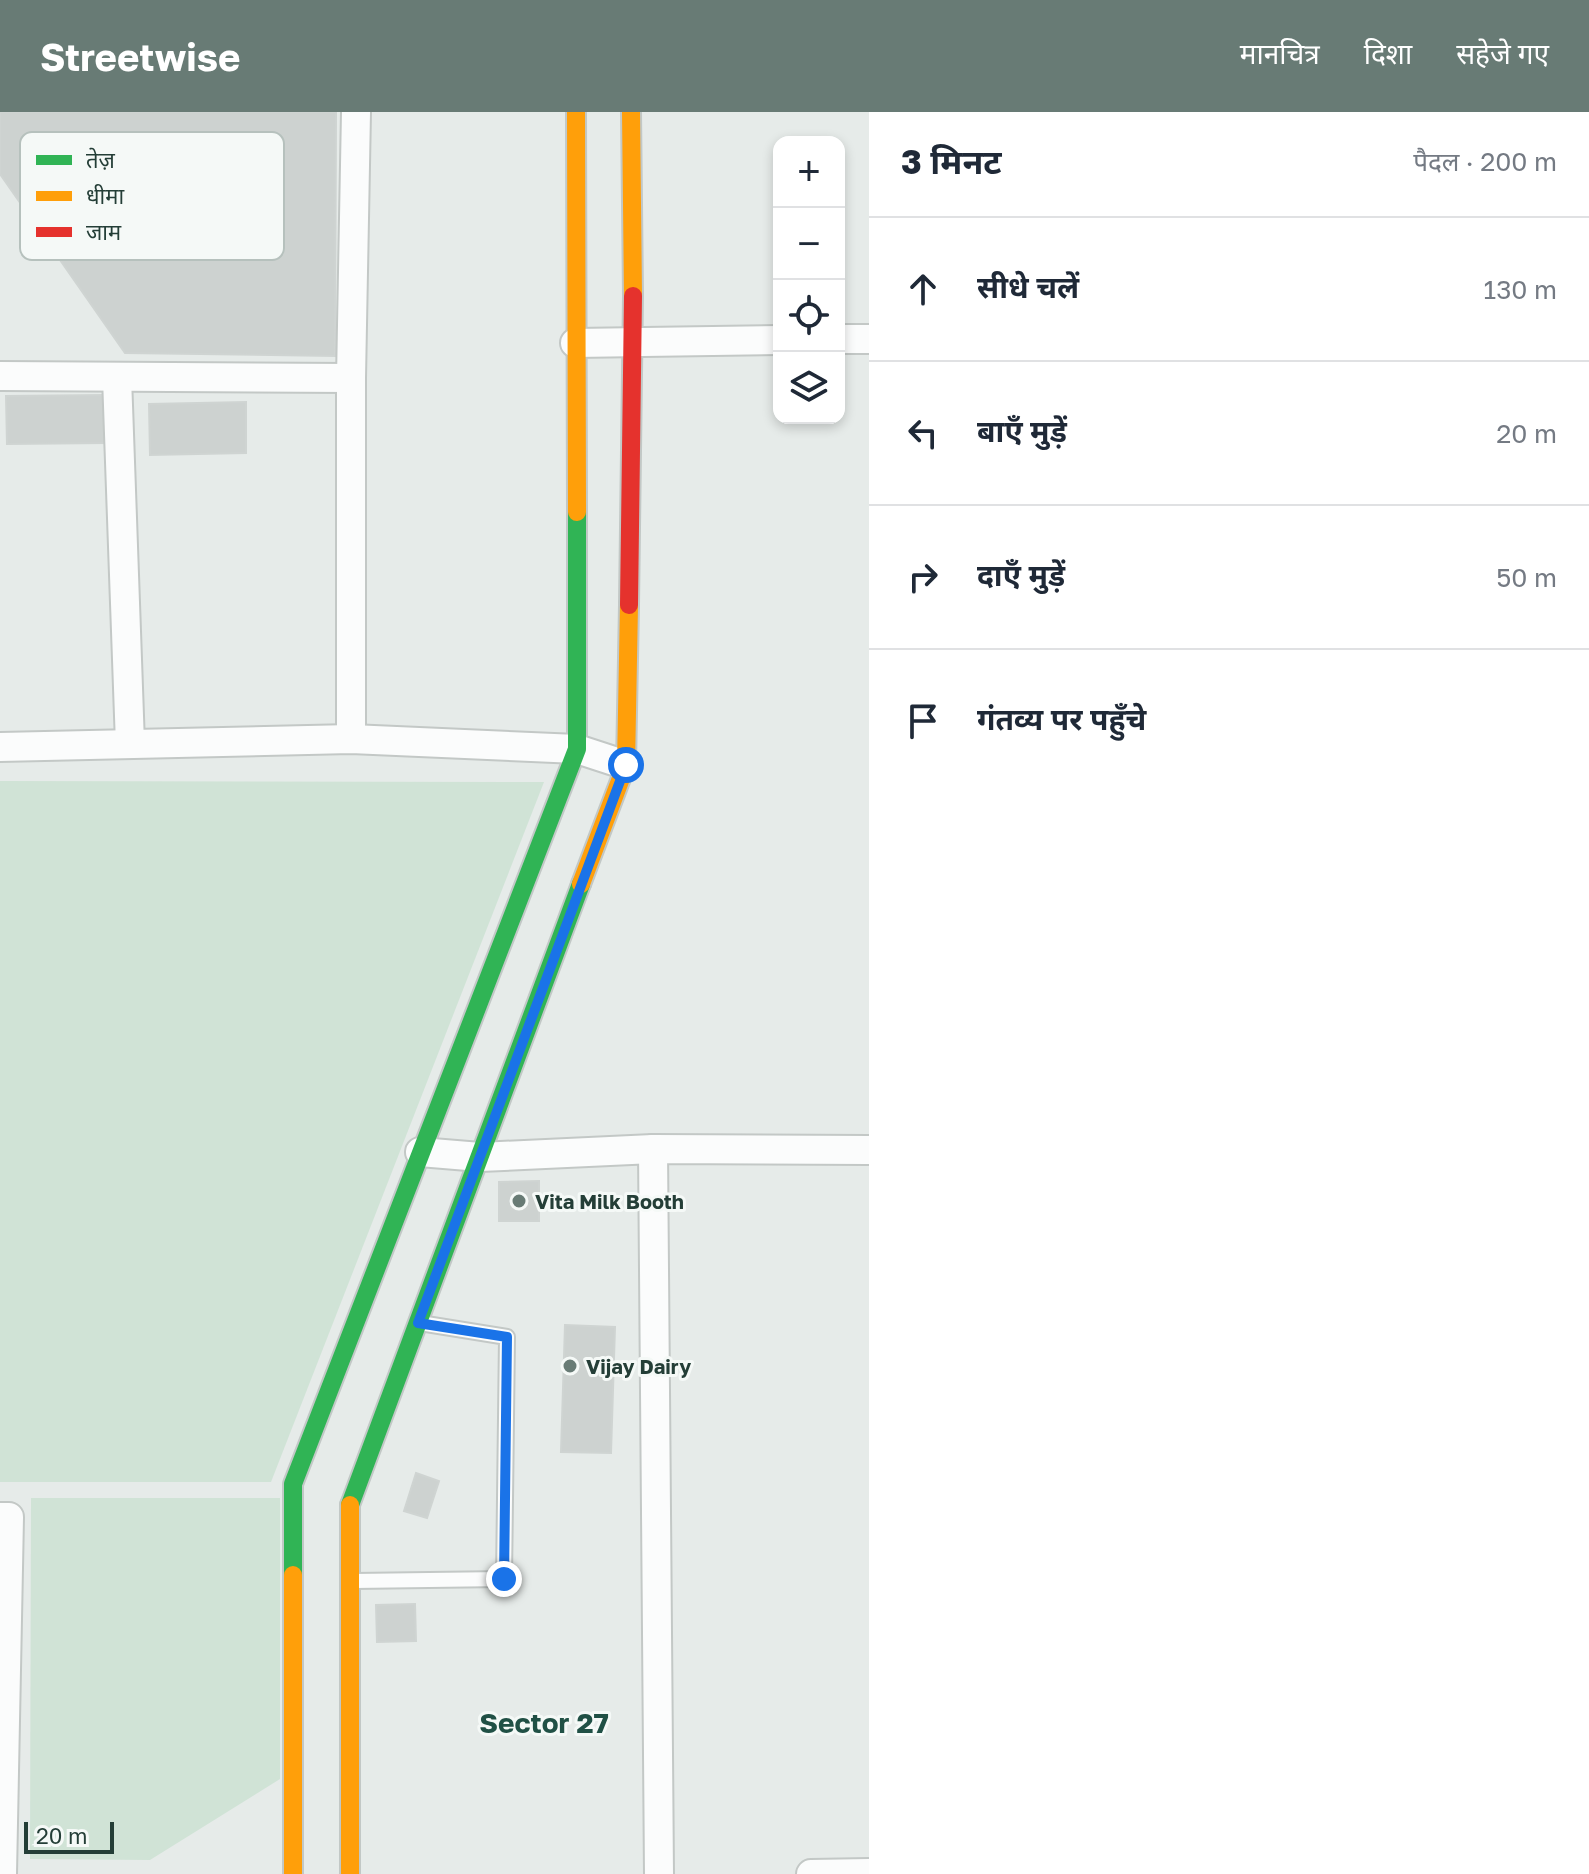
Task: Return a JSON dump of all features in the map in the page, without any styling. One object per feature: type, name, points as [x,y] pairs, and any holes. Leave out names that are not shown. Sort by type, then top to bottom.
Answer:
[{"type":"street","points":[[351,739],[351,378],[356,112]]},
{"type":"street","points":[[293,1874],[293,1484],[577,749],[576,112]]},
{"type":"street","points":[[350,1874],[350,1501],[626,765],[633,341],[631,112]]},
{"type":"street","points":[[845,339],[869,339]]},
{"type":"street","points":[[575,343],[773,340]]},
{"type":"street","points":[[0,376],[351,378]]},
{"type":"street","points":[[117,377],[130,744]]},
{"type":"street","points":[[0,747],[351,739],[577,749],[626,765]]},
{"type":"street","points":[[420,1152],[480,1157],[653,1149],[869,1150]]},
{"type":"street","points":[[653,1149],[659,1874]]},
{"type":"street","points":[[0,1517],[9,1517],[3,1678],[2,1874]]},
{"type":"street","points":[[811,1874],[869,1873]]},
{"type":"lane","points":[[350,1581],[504,1579],[507,1337],[418,1323]]},
{"type":"green space","points":[[0,781],[544,782],[271,1482],[0,1482]]},
{"type":"green space","points":[[31,1498],[280,1498],[280,1779],[150,1860],[30,1859]]},
{"type":"building","points":[[0,112],[336,112],[335,356],[125,353],[60,260],[284,260],[284,132],[20,132],[20,203],[0,174]]},
{"type":"building","points":[[105,395],[106,443],[7,444],[6,396]]},
{"type":"building","points":[[246,402],[246,453],[150,455],[149,404]]},
{"type":"building","name":"Vita Milk Booth","points":[[539,1181],[539,1221],[499,1221],[499,1182]]},
{"type":"building","points":[[565,1325],[615,1327],[611,1453],[561,1452]]},
{"type":"building","points":[[416,1473],[439,1481],[427,1518],[404,1511]]},
{"type":"building","points":[[415,1604],[416,1641],[377,1642],[376,1605]]},
{"type":"traffic: fast","points":[[293,1575],[293,1484],[577,749],[577,512]]},
{"type":"traffic: fast","points":[[350,1505],[581,884]]},
{"type":"traffic: slow","points":[[576,112],[577,512]]},
{"type":"traffic: slow","points":[[631,112],[633,296]]},
{"type":"traffic: slow","points":[[581,884],[626,765],[629,605]]},
{"type":"traffic: slow","points":[[350,1505],[350,1874]]},
{"type":"traffic: slow","points":[[293,1575],[293,1874]]},
{"type":"traffic: jam","points":[[629,605],[633,296]]},
{"type":"place","name":"Vita Milk Booth","points":[[519,1201]]},
{"type":"place","name":"Vijay Dairy","points":[[570,1366]]},
{"type":"district","name":"Sector 27","points":[[544,1722]]},
{"type":"route","points":[[504,1579],[507,1337],[418,1323],[626,765]]}]
